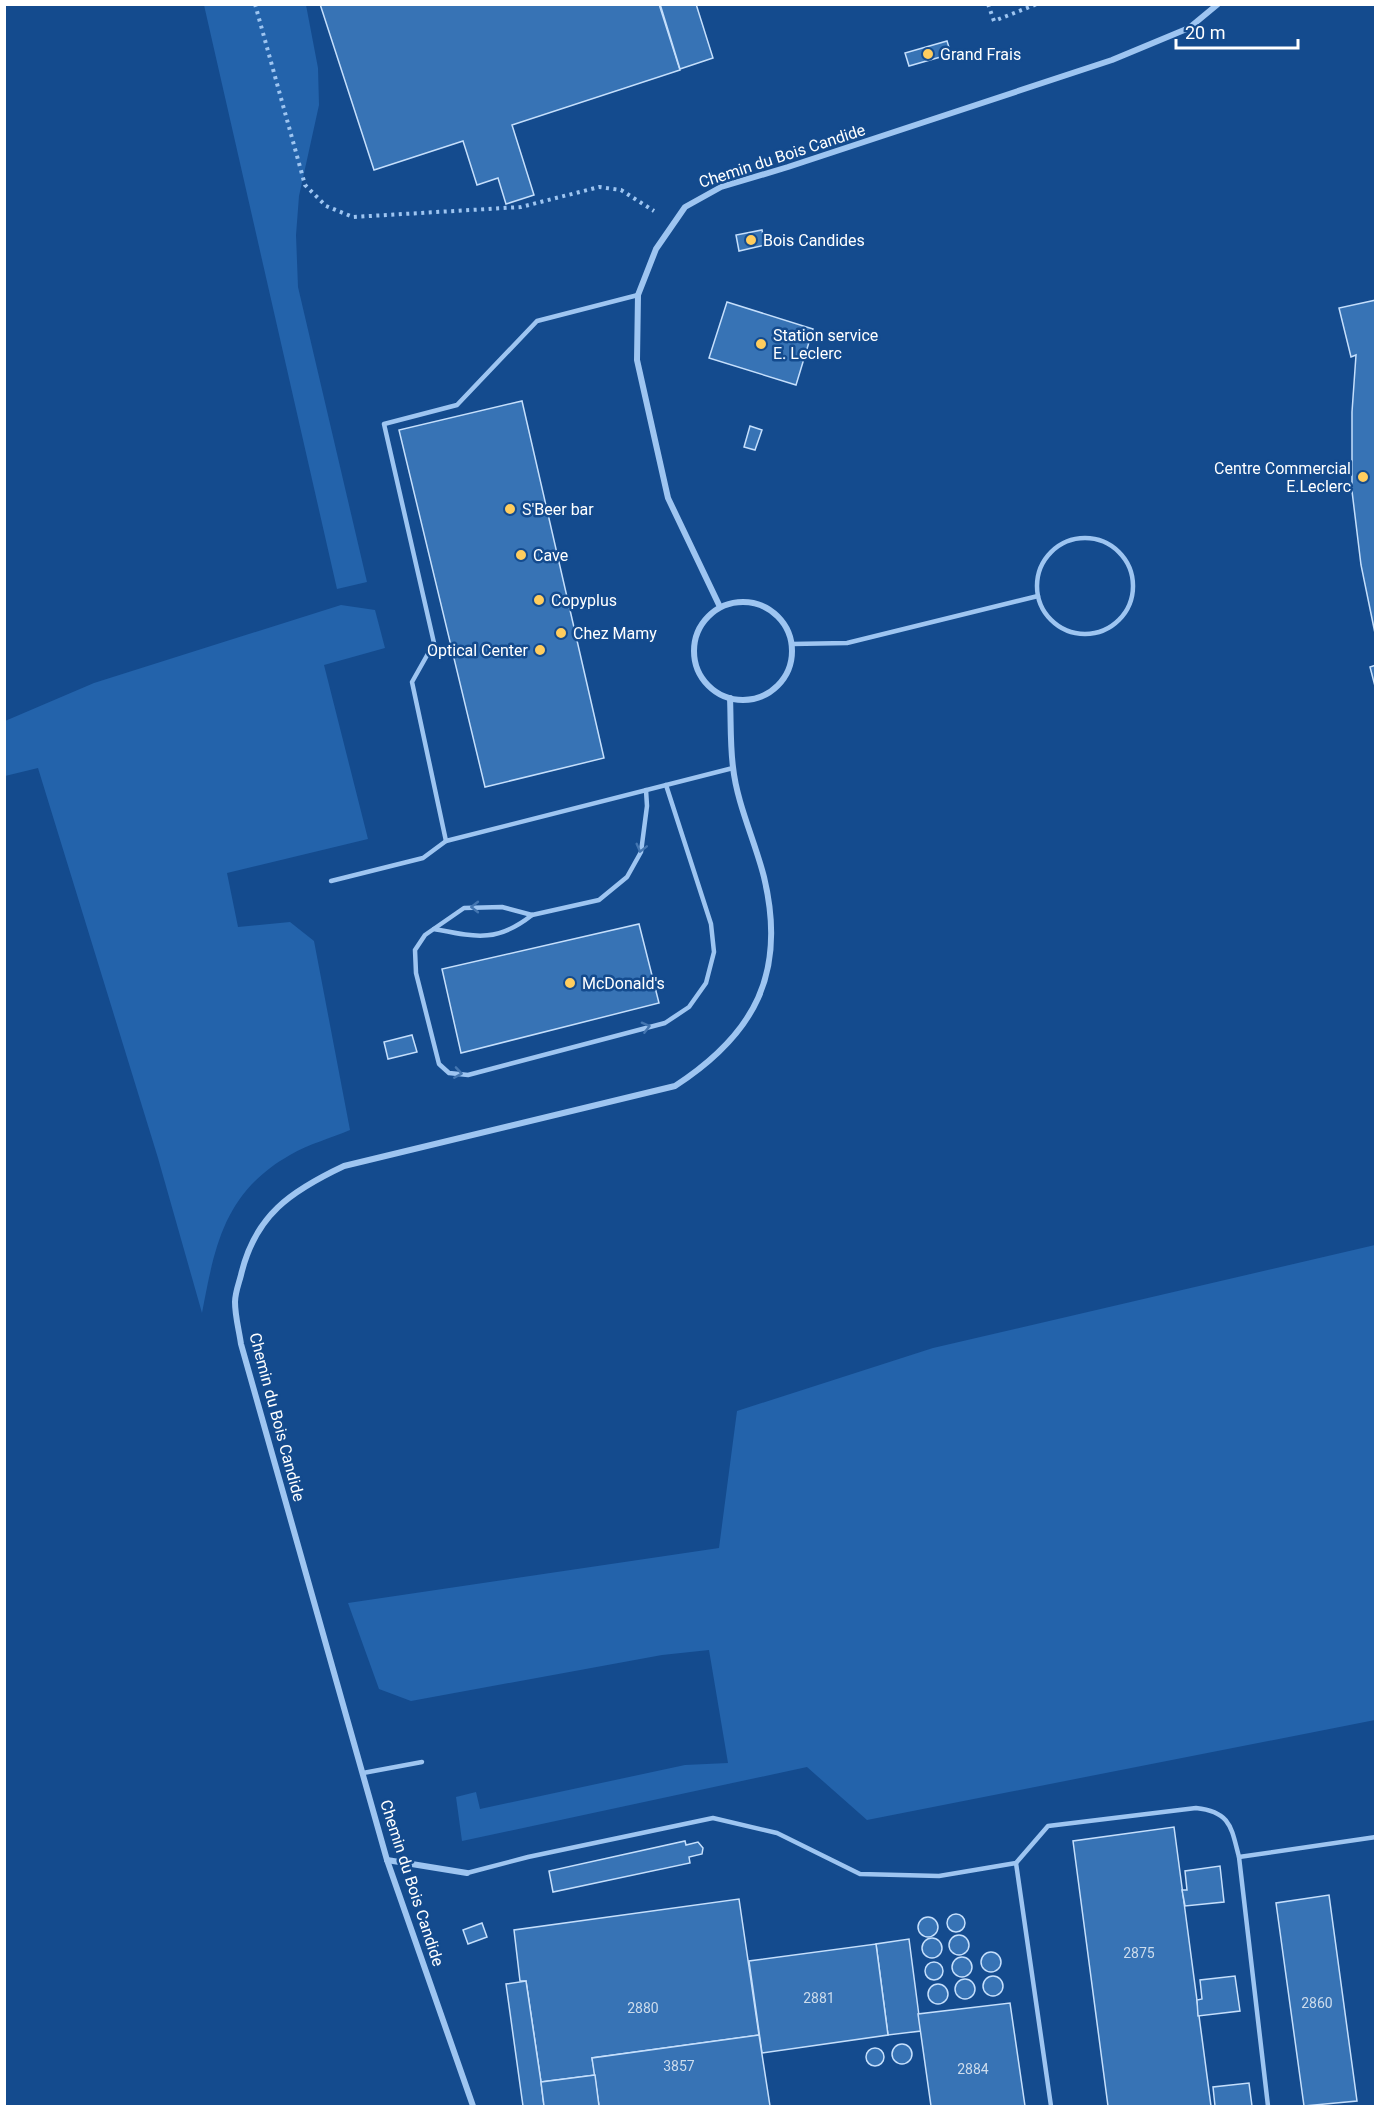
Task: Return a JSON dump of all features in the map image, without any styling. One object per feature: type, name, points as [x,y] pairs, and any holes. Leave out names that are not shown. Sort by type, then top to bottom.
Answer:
[{"type":"street","name":"Chemin du Bois Candide","points":[[720,607],[668,498],[636,360],[638,295],[646,269],[672,222],[685,207],[721,187],[788,168],[1112,60],[1190,28],[1218,4]]},
{"type":"street","points":[[735,602],[750,602],[766,606],[778,616],[787,629],[792,644],[792,659],[777,687],[764,695],[747,700],[730,698],[715,692],[703,680],[696,665],[693,648],[697,631],[706,617],[720,607],[735,602]]},
{"type":"street","name":"Chemin du Bois Candide","points":[[473,2106],[387,1860],[241,1344],[235,1301],[245,1256],[261,1225],[280,1203],[309,1182],[345,1166],[675,1086],[701,1069],[740,1031],[756,1004],[765,981],[770,948],[770,918],[764,878],[733,768],[730,698]]},
{"type":"street","points":[[387,1860],[467,1873]]},
{"type":"lane","points":[[446,841],[412,682],[434,643],[384,424],[458,405],[537,321],[638,295]]},
{"type":"lane","points":[[1087,537],[1103,541],[1121,553],[1132,574],[1131,599],[1124,615],[1112,626],[1097,632],[1083,634],[1066,630],[1051,620],[1038,596],[1038,575],[1046,557],[1061,543],[1071,539],[1087,537]]},
{"type":"lane","points":[[792,644],[847,643],[1038,596]]},
{"type":"lane","points":[[331,881],[423,858],[446,841],[733,768]]},
{"type":"lane","points":[[532,915],[502,907],[464,908],[433,928],[415,950],[416,974],[439,1064],[449,1073],[468,1075],[665,1023],[689,1007],[706,983],[714,952],[711,924],[666,785]]},
{"type":"lane","points":[[433,928],[490,937],[515,929],[532,915],[599,900],[627,877],[641,852],[647,806],[646,790]]},
{"type":"lane","points":[[363,1773],[422,1762]]},
{"type":"lane","points":[[467,1873],[528,1857],[713,1818],[777,1833],[860,1874],[939,1876],[1016,1863],[1048,1826],[1196,1808],[1210,1810],[1231,1825],[1239,1857],[1268,2106]]},
{"type":"lane","points":[[1239,1857],[1376,1837]]},
{"type":"lane","points":[[1016,1863],[1051,2106]]},
{"type":"path","points":[[255,4],[305,185],[326,206],[353,217],[521,207],[599,187],[621,190],[672,222]]},
{"type":"path","points":[[988,4],[993,21],[1037,4]]},
{"type":"shaded area","points":[[204,5],[306,5],[318,68],[319,105],[299,196],[296,235],[298,287],[367,582],[337,589]]},
{"type":"shaded area","points":[[341,605],[375,610],[385,648],[324,665],[368,839],[227,873],[238,927],[290,922],[314,941],[350,1130],[290,1155],[268,1170],[237,1203],[218,1242],[202,1313],[158,1158],[38,768],[5,776],[5,721],[94,683]]},
{"type":"shaded area","points":[[1375,1245],[1375,1720],[867,1820],[807,1767],[462,1841],[456,1797],[476,1792],[480,1809],[685,1765],[728,1763],[709,1650],[662,1655],[411,1701],[379,1689],[348,1603],[719,1548],[737,1411],[933,1348]]},
{"type":"building","points":[[320,4],[659,4],[680,70],[512,125],[534,195],[506,204],[498,178],[477,185],[463,141],[374,170]]},
{"type":"building","points":[[660,4],[696,4],[713,58],[680,69]]},
{"type":"building","name":"Grand Frais","points":[[947,41],[951,54],[909,66],[905,53]]},
{"type":"building","name":"Bois Candides","points":[[762,230],[765,245],[739,251],[736,235]]},
{"type":"building","name":"Centre Commercial E.Leclerc","points":[[1376,300],[1376,638],[1361,565],[1352,491],[1352,412],[1356,355],[1351,357],[1339,308]]},
{"type":"building","name":"Station service E. Leclerc","points":[[727,302],[813,329],[796,385],[709,358]]},
{"type":"building","points":[[522,401],[604,758],[485,787],[399,430]]},
{"type":"building","points":[[750,426],[762,430],[755,450],[744,447]]},
{"type":"building","points":[[1376,665],[1376,690],[1370,667]]},
{"type":"building","points":[[639,924],[659,1003],[461,1053],[442,969]]},
{"type":"building","points":[[412,1035],[417,1052],[388,1059],[384,1042]]},
{"type":"building","points":[[1174,1827],[1211,2106],[1108,2106],[1073,1841]]},
{"type":"building","points":[[685,1841],[686,1845],[698,1842],[703,1848],[702,1854],[689,1857],[690,1863],[553,1892],[549,1871]]},
{"type":"building","points":[[1220,1866],[1224,1902],[1185,1906],[1182,1890],[1187,1890],[1185,1871]]},
{"type":"building","points":[[1329,1895],[1357,2101],[1304,2106],[1276,1903]]},
{"type":"building","points":[[739,1899],[759,2035],[592,2058],[595,2075],[541,2082],[526,1981],[520,1981],[514,1930]]},
{"type":"building","points":[[952,1914],[960,1914],[965,1919],[963,1930],[952,1932],[947,1927],[947,1919]]},
{"type":"building","points":[[928,1917],[935,1920],[938,1927],[935,1934],[928,1937],[921,1934],[918,1927],[921,1920]]},
{"type":"building","points":[[482,1923],[487,1937],[468,1944],[463,1930]]},
{"type":"building","points":[[959,1935],[966,1938],[969,1945],[966,1952],[959,1955],[952,1952],[949,1945],[952,1938]]},
{"type":"building","points":[[932,1938],[939,1941],[942,1948],[939,1955],[932,1958],[925,1955],[922,1948],[925,1941]]},
{"type":"building","points":[[909,1939],[921,2031],[888,2035],[876,1944]]},
{"type":"building","points":[[876,1944],[888,2035],[762,2053],[749,1961]]},
{"type":"building","points":[[991,1952],[998,1955],[1001,1962],[998,1969],[991,1972],[984,1969],[981,1962],[984,1955]]},
{"type":"building","points":[[962,1957],[969,1960],[972,1967],[969,1974],[962,1977],[955,1974],[952,1967],[955,1960]]},
{"type":"building","points":[[930,1962],[938,1962],[943,1967],[941,1978],[930,1980],[925,1975],[925,1967]]},
{"type":"building","points":[[993,1976],[1000,1979],[1003,1986],[1000,1993],[993,1996],[986,1993],[983,1986],[986,1979]]},
{"type":"building","points":[[1235,1976],[1240,2011],[1198,2016],[1197,2000],[1202,1999],[1200,1980]]},
{"type":"building","points":[[965,1979],[972,1982],[975,1989],[972,1996],[965,1999],[958,1996],[955,1989],[958,1982]]},
{"type":"building","points":[[526,1981],[544,2106],[523,2106],[506,1984]]},
{"type":"building","points":[[938,1984],[945,1987],[948,1994],[945,2001],[938,2004],[931,2001],[928,1994],[931,1987]]},
{"type":"building","points":[[1010,2003],[1025,2106],[931,2106],[918,2014]]},
{"type":"building","points":[[759,2035],[770,2106],[599,2106],[592,2058]]},
{"type":"building","points":[[902,2044],[909,2047],[912,2054],[909,2061],[902,2064],[895,2061],[892,2054],[895,2047]]},
{"type":"building","points":[[871,2048],[879,2048],[884,2053],[882,2064],[871,2066],[866,2061],[866,2053]]},
{"type":"building","points":[[595,2075],[599,2106],[544,2106],[541,2082]]},
{"type":"building","points":[[1249,2083],[1252,2106],[1215,2106],[1213,2087]]},
{"type":"place","name":"Grand Frais","points":[[928,54]]},
{"type":"place","name":"Bois Candides","points":[[751,240]]},
{"type":"place","name":"Station service E. Leclerc","points":[[761,344]]},
{"type":"place","name":"Centre Commercial E.Leclerc","points":[[1363,477]]},
{"type":"place","name":"S'Beer bar","points":[[510,509]]},
{"type":"place","name":"Cave","points":[[521,555]]},
{"type":"place","name":"Copyplus","points":[[539,600]]},
{"type":"place","name":"Chez Mamy","points":[[561,633]]},
{"type":"place","name":"Optical Center","points":[[540,650]]},
{"type":"place","name":"McDonald's","points":[[570,983]]}]
